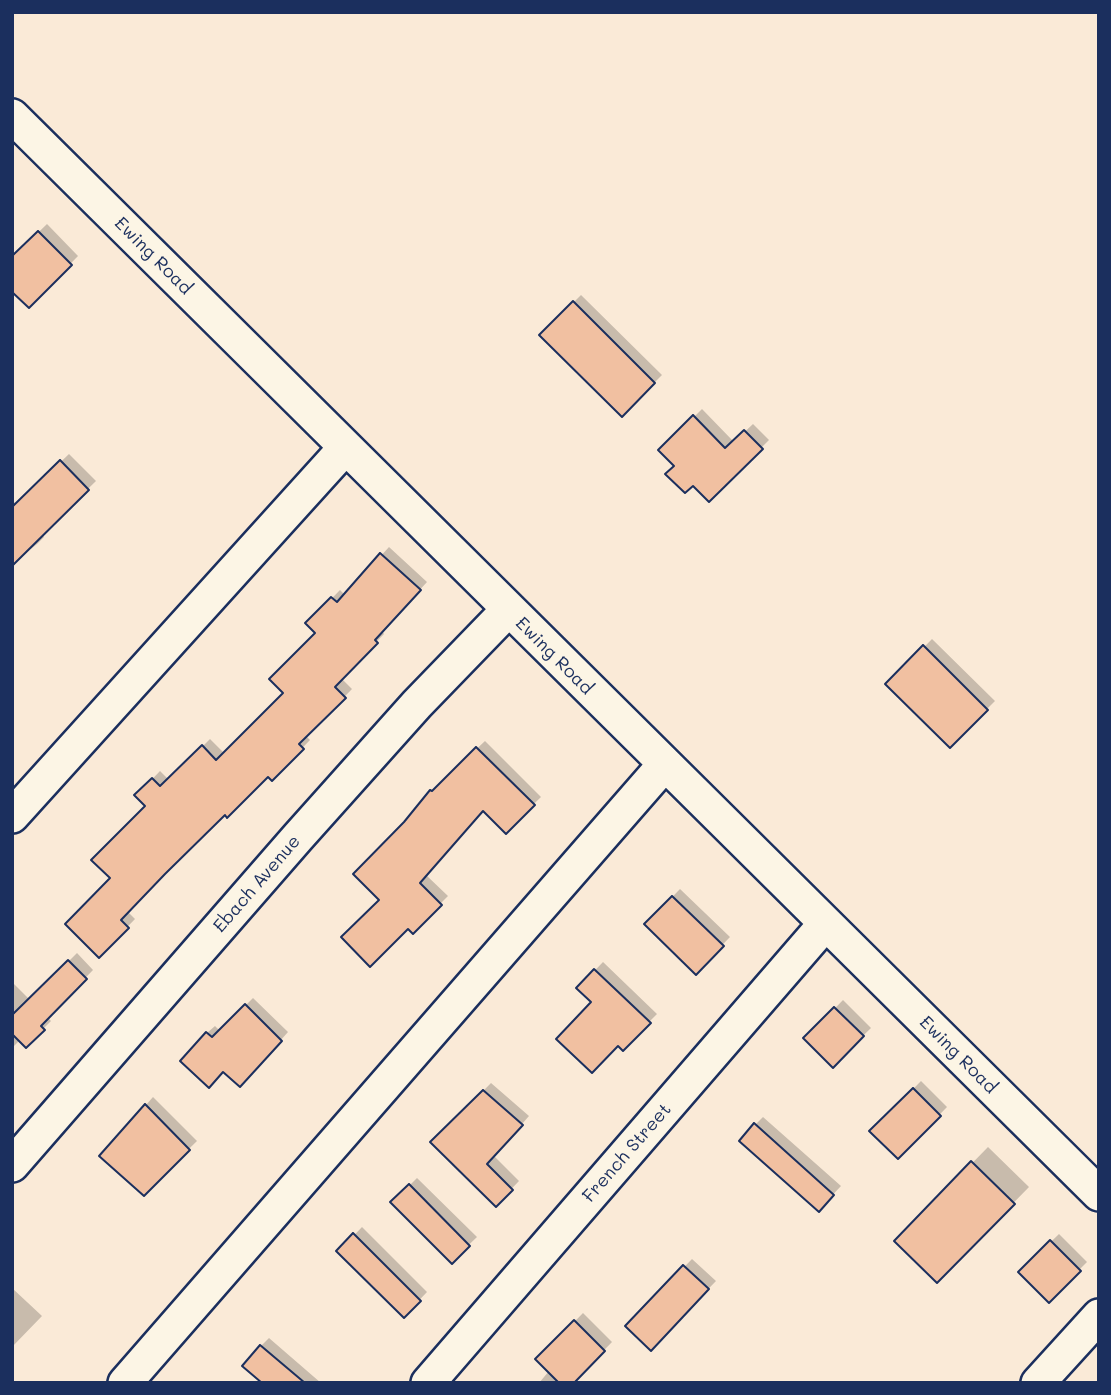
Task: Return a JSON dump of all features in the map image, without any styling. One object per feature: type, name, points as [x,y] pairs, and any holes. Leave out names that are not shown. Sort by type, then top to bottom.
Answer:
[{"type":"street","name":"Ewing Road","points":[[12,117],[1099,1194]]},
{"type":"street","points":[[12,816],[345,448]]},
{"type":"street","name":"Ebach Avenue","points":[[12,1165],[344,786],[508,610]]},
{"type":"street","points":[[125,1383],[664,765]]},
{"type":"street","name":"French Street","points":[[428,1383],[825,924]]},
{"type":"street","points":[[1038,1383],[1099,1316]]},
{"type":"building","points":[[38,231],[72,265],[29,308],[12,292],[12,256]]},
{"type":"building","points":[[573,301],[655,383],[622,417],[539,335]]},
{"type":"building","points":[[693,415],[725,448],[744,430],[763,449],[709,502],[693,486],[685,493],[665,474],[674,466],[658,450]]},
{"type":"building","points":[[60,460],[89,490],[12,566],[12,507]]},
{"type":"building","points":[[380,553],[421,590],[375,640],[378,643],[335,687],[346,698],[299,744],[304,749],[272,781],[268,777],[227,818],[225,815],[165,874],[121,920],[129,928],[99,958],[65,924],[110,878],[91,860],[145,806],[134,795],[152,778],[160,786],[202,745],[216,760],[283,693],[269,679],[315,633],[305,623],[331,597],[337,602]]},
{"type":"building","points":[[923,645],[988,710],[950,748],[885,684]]},
{"type":"building","points":[[476,747],[535,805],[506,834],[483,811],[420,883],[442,905],[413,934],[408,929],[370,967],[341,937],[379,900],[353,874],[404,822],[430,790]]},
{"type":"building","points":[[672,896],[724,946],[696,975],[644,924]]},
{"type":"building","points":[[68,960],[87,979],[41,1026],[45,1030],[26,1048],[12,1034],[12,1015]]},
{"type":"building","points":[[594,969],[651,1023],[623,1051],[618,1046],[592,1073],[556,1039],[591,1002],[576,988]]},
{"type":"building","points":[[245,1004],[282,1041],[240,1087],[223,1072],[209,1088],[180,1061],[206,1032],[212,1037]]},
{"type":"building","points":[[834,1007],[864,1036],[833,1068],[803,1038]]},
{"type":"building","points":[[913,1088],[941,1116],[898,1159],[869,1131]]},
{"type":"building","points":[[483,1090],[523,1125],[487,1164],[513,1190],[496,1207],[430,1142]]},
{"type":"building","points":[[145,1104],[190,1150],[144,1196],[99,1156]]},
{"type":"building","points":[[754,1123],[834,1195],[819,1212],[739,1141]]},
{"type":"building","points":[[971,1161],[1015,1204],[937,1283],[894,1241]]},
{"type":"building","points":[[409,1184],[470,1246],[452,1264],[390,1202]]},
{"type":"building","points":[[353,1233],[421,1301],[404,1318],[336,1251]]},
{"type":"building","points":[[1050,1240],[1081,1271],[1049,1303],[1018,1272]]},
{"type":"building","points":[[683,1265],[709,1289],[651,1351],[625,1326]]},
{"type":"building","points":[[574,1320],[605,1351],[574,1383],[559,1383],[535,1359]]},
{"type":"building","points":[[260,1345],[305,1383],[262,1383],[242,1366]]}]
